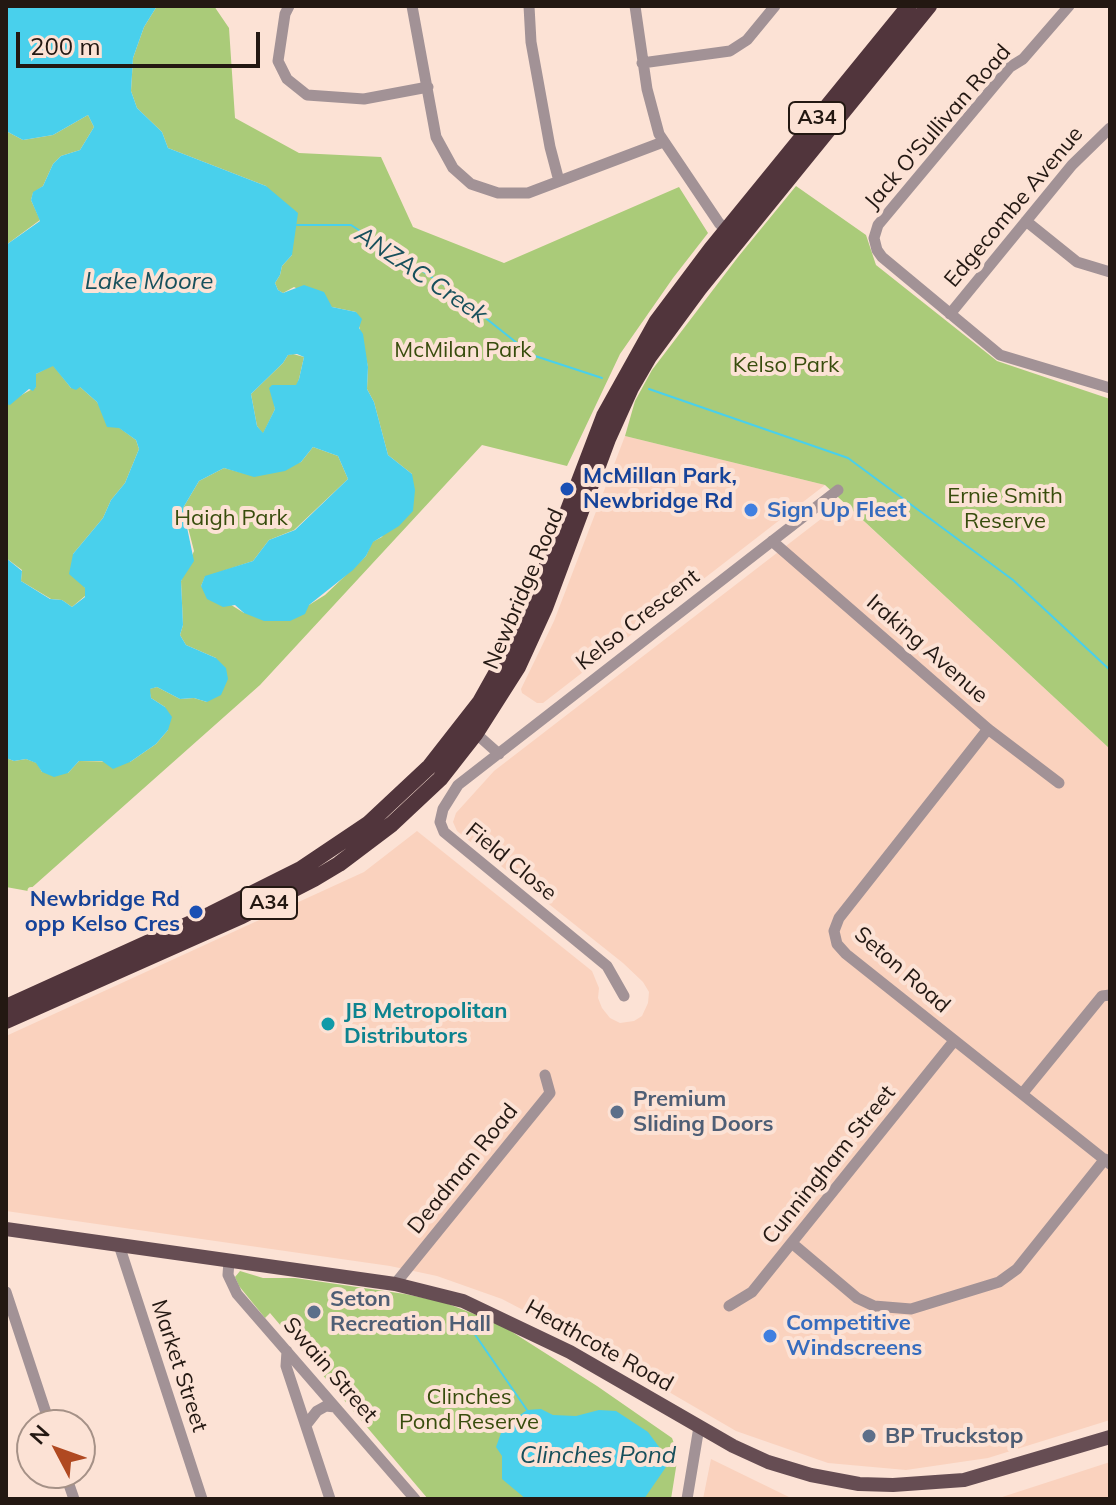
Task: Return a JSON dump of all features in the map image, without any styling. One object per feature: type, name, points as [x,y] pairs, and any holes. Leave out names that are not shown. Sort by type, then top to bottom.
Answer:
[{"type":"highway","name":"Newbridge Road","points":[[6,1007],[211,914],[315,860],[368,824],[401,796],[497,703],[532,639],[618,401],[634,370],[675,320],[732,236],[909,6]]},
{"type":"highway","name":"Newbridge Road","points":[[732,236],[929,6]]},
{"type":"highway","name":"Newbridge Road","points":[[6,1021],[242,916],[326,872],[366,845],[440,779],[471,728]]},
{"type":"main road","name":"Heathcote Road","points":[[6,1229],[395,1284],[463,1301],[570,1352],[699,1427],[768,1462],[811,1475],[859,1484],[964,1480],[1110,1437]]},
{"type":"street","points":[[289,6],[278,61],[287,79],[307,95],[364,99],[428,87]]},
{"type":"street","points":[[412,6],[436,137],[453,168],[471,184],[498,193],[528,193],[663,142]]},
{"type":"street","points":[[529,6],[531,42],[559,181]]},
{"type":"street","points":[[635,6],[652,113],[663,142],[732,236]]},
{"type":"street","points":[[642,63],[730,51],[747,40],[775,6]]},
{"type":"street","name":"Jack O'Sullivan Road","points":[[1069,6],[1023,59],[1010,67],[876,230],[874,245],[882,257],[1000,355],[1110,388]]},
{"type":"street","name":"Edgecombe Avenue","points":[[950,314],[1082,153],[1110,128]]},
{"type":"street","points":[[1026,221],[1077,262],[1110,272]]},
{"type":"street","name":"Kelso Crescent","points":[[499,754],[838,490]]},
{"type":"street","name":"Iraking Avenue","points":[[772,541],[988,729],[1059,783]]},
{"type":"street","points":[[471,728],[499,754]]},
{"type":"street","name":"Seton Road","points":[[988,729],[839,918],[834,931],[837,944],[1107,1162]]},
{"type":"street","name":"Field Close","points":[[499,754],[458,785],[443,809],[440,822],[444,832],[607,966],[624,996]]},
{"type":"street","points":[[1022,1094],[1102,996],[1110,995]]},
{"type":"street","name":"Cunningham Street","points":[[729,1306],[747,1297],[793,1244],[954,1041]]},
{"type":"street","name":"Deadman Road","points":[[395,1284],[550,1093],[545,1075]]},
{"type":"street","points":[[793,1244],[857,1298],[874,1306],[911,1309],[999,1282],[1017,1269],[1107,1162]]},
{"type":"street","name":"Market Street","points":[[119,1245],[202,1499]]},
{"type":"street","name":"Swain Street","points":[[229,1261],[231,1285],[415,1499]]},
{"type":"street","points":[[6,1292],[45,1409]]},
{"type":"street","points":[[287,1351],[286,1366],[330,1499]]},
{"type":"street","points":[[306,1425],[317,1411],[326,1406],[335,1407]]},
{"type":"street","points":[[687,1499],[699,1427]]},
{"type":"shaded area","points":[[625,436],[825,485],[543,703],[537,703],[521,689],[554,621]]},
{"type":"shaded area","points":[[843,502],[1110,749],[1110,1420],[988,1458],[906,1470],[828,1463],[736,1431],[571,1335],[502,1299],[437,1276],[390,1266],[6,1211],[6,1036],[364,872],[417,831],[592,971],[599,988],[598,998],[610,1018],[620,1023],[642,1016],[649,992],[643,982],[457,831],[453,822],[456,813],[494,771]]},
{"type":"shaded area","points":[[711,1459],[793,1499],[703,1499]]},
{"type":"shaded area","points":[[1110,1462],[1110,1499],[996,1499]]},
{"type":"green space","name":"McMilan Park","points":[[157,6],[214,6],[229,28],[235,118],[299,153],[381,157],[413,227],[504,263],[679,187],[708,233],[620,354],[567,466],[482,445],[260,685],[28,891],[6,887],[6,758],[37,763],[42,772],[68,773],[79,761],[130,762],[156,744],[168,730],[165,707],[151,698],[149,689],[157,687],[180,699],[194,698],[207,702],[216,658],[186,645],[180,635],[183,625],[181,581],[194,551],[183,508],[199,481],[224,468],[254,476],[301,462],[313,447],[338,456],[348,479],[294,530],[269,540],[253,561],[205,577],[201,586],[244,613],[309,605],[325,595],[366,556],[372,542],[382,537],[412,474],[388,455],[374,402],[367,389],[368,367],[356,312],[332,307],[294,287],[283,293],[278,290],[275,283],[282,266],[292,255],[266,186],[168,148],[162,132],[137,108],[131,91],[133,58],[144,27]]},
{"type":"green space","points":[[88,115],[94,127],[80,150],[61,156],[53,164],[43,186],[33,193],[31,200],[40,220],[6,245],[6,131],[23,140],[53,135]]},
{"type":"green space","points":[[796,186],[866,235],[876,265],[997,361],[1110,399],[1110,749],[825,485],[625,436],[635,401],[652,370]]},
{"type":"green space","points":[[288,355],[304,357],[297,385],[280,385],[274,401],[275,409],[263,434],[257,426],[251,394]]},
{"type":"green space","points":[[53,365],[71,388],[79,386],[97,402],[106,418],[136,440],[139,449],[125,483],[111,500],[103,518],[73,554],[85,596],[72,607],[62,600],[51,599],[21,581],[22,570],[6,558],[6,404],[36,387],[36,374]]},
{"type":"green space","name":"Clinches Pond Reserve","points":[[240,1271],[263,1278],[295,1278],[405,1294],[443,1302],[498,1323],[672,1438],[678,1455],[671,1499],[428,1499],[270,1313],[265,1318],[239,1286],[235,1277]]},
{"type":"water","name":"Lake Moore","points":[[6,6],[157,6],[144,27],[133,58],[131,91],[137,108],[162,132],[168,148],[266,186],[298,213],[292,255],[282,266],[275,283],[283,293],[304,285],[324,292],[332,307],[356,312],[362,319],[359,328],[363,334],[368,367],[367,389],[374,402],[388,455],[412,474],[415,490],[413,511],[399,526],[373,542],[366,556],[353,570],[309,605],[305,614],[290,621],[264,621],[244,613],[235,605],[223,607],[207,599],[201,586],[205,576],[253,561],[269,540],[295,530],[348,479],[338,456],[313,447],[301,462],[285,471],[254,477],[224,468],[199,481],[183,508],[194,561],[181,581],[183,625],[180,635],[186,645],[216,658],[226,668],[228,679],[221,695],[207,702],[194,698],[180,699],[157,687],[150,689],[151,698],[165,707],[172,717],[168,730],[156,744],[130,762],[113,769],[102,761],[79,761],[68,773],[54,777],[26,759],[14,761],[6,758],[6,558],[22,571],[21,581],[50,599],[62,600],[72,607],[85,597],[85,588],[69,574],[73,554],[103,518],[111,500],[125,483],[139,449],[136,440],[119,428],[107,427],[97,402],[80,387],[76,390],[71,388],[53,366],[36,374],[33,391],[29,389],[10,405],[6,404],[6,245],[40,221],[31,200],[33,192],[43,186],[53,164],[61,156],[80,150],[94,127],[88,115],[53,135],[23,140],[6,131]],"holes":[[[288,355],[304,357],[296,385],[272,385],[269,388],[275,409],[263,433],[257,426],[251,394]]]},
{"type":"water","name":"Clinches Pond","points":[[541,1409],[553,1415],[576,1416],[599,1410],[616,1411],[648,1432],[665,1455],[666,1467],[644,1499],[526,1499],[502,1479],[502,1456],[496,1447],[501,1433],[516,1418],[527,1410]]},
{"type":"waterway","name":"ANZAC Creek","points":[[297,225],[351,225],[444,285],[532,355],[602,378]]},
{"type":"waterway","name":"ANZAC Creek","points":[[649,389],[848,458],[1013,580],[1110,670]]},
{"type":"waterway","points":[[465,1320],[527,1410]]},
{"type":"place","name":"McMillan Park, Newbridge Rd","points":[[567,489]]},
{"type":"place","name":"Sign Up Fleet","points":[[751,510]]},
{"type":"place","name":"Newbridge Rd opp Kelso Cres","points":[[196,912]]},
{"type":"place","name":"JB Metropolitan Distributors","points":[[328,1024]]},
{"type":"place","name":"Premium Sliding Doors","points":[[617,1112]]},
{"type":"place","name":"Seton Recreation Hall","points":[[314,1312]]},
{"type":"place","name":"Competitive Windscreens","points":[[770,1336]]},
{"type":"place","name":"BP Truckstop","points":[[869,1436]]},
{"type":"park label","name":"Kelso Park","points":[[786,365]]},
{"type":"park label","name":"Ernie Smith Reserve","points":[[1005,508]]},
{"type":"park label","name":"Haigh Park","points":[[231,518]]}]
